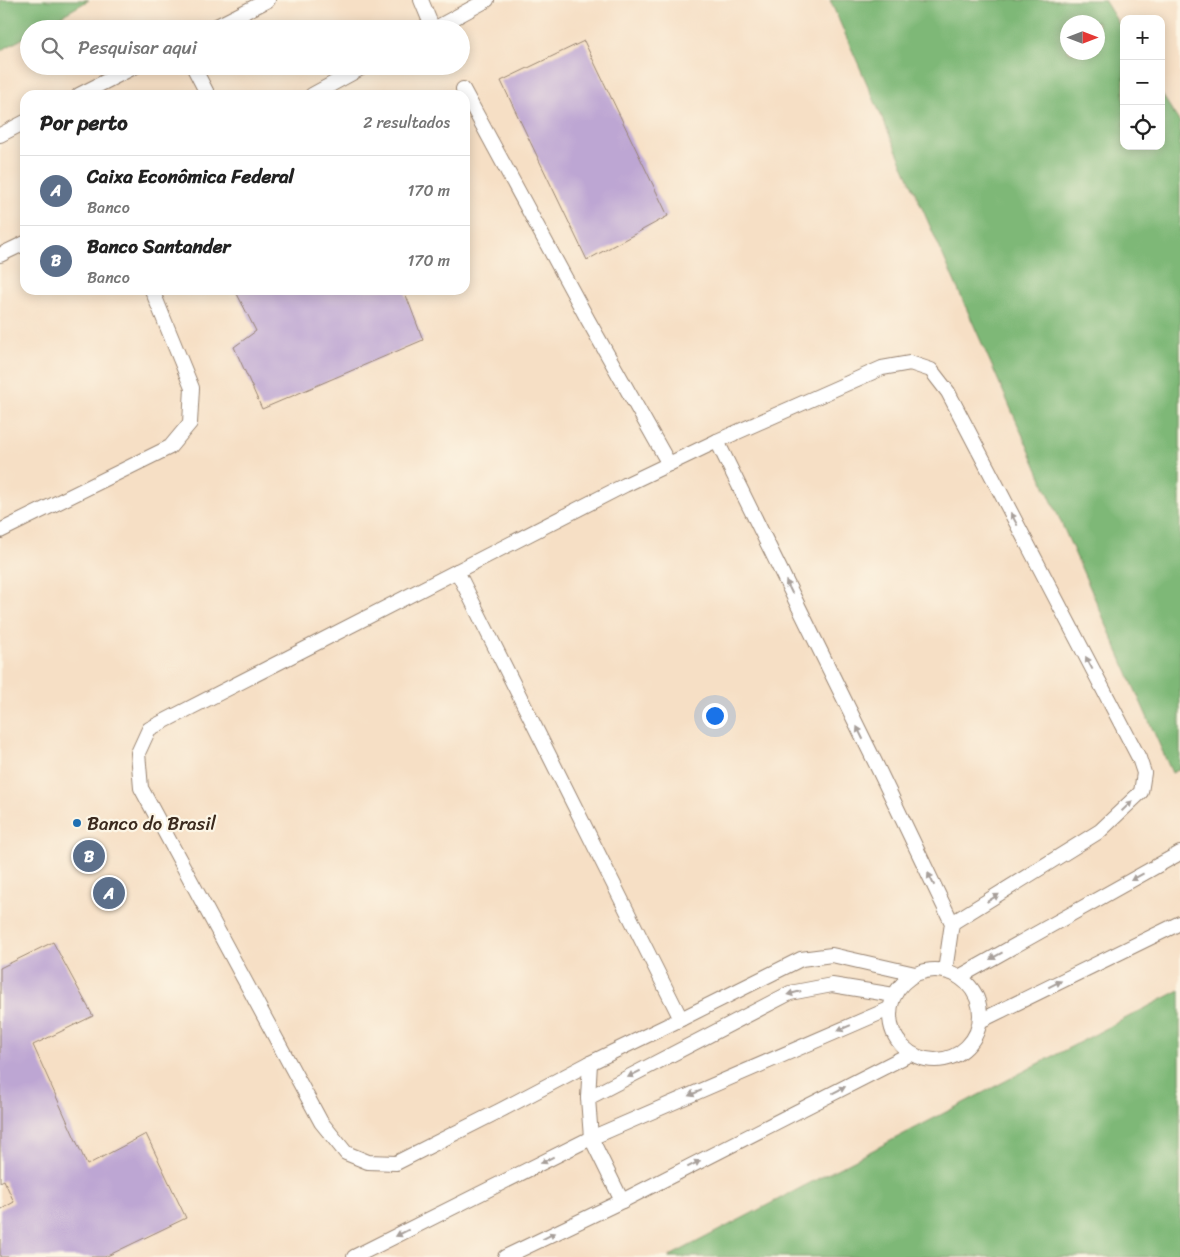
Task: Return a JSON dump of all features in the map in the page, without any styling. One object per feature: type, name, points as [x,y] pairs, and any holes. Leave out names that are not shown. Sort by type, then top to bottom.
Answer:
[{"type":"lane","points":[[228,20],[268,0]]},
{"type":"lane","points":[[420,0],[430,20]]},
{"type":"lane","points":[[450,20],[487,0]]},
{"type":"lane","points":[[89,90],[118,75]]},
{"type":"lane","points":[[198,75],[206,90]]},
{"type":"lane","points":[[321,90],[349,75]]},
{"type":"lane","points":[[470,102],[588,320],[669,464]]},
{"type":"lane","points":[[0,135],[20,125]]},
{"type":"lane","points":[[0,255],[20,245]]},
{"type":"lane","points":[[0,530],[170,447],[190,423],[192,388],[154,295]]},
{"type":"lane","points":[[915,974],[832,955],[801,958],[681,1019],[590,1062],[396,1163],[368,1162],[346,1153],[321,1122],[141,788],[138,753],[149,729],[457,571],[717,441],[882,368],[910,363],[931,370],[948,392],[1139,758],[1144,773],[1141,792],[1100,832],[952,923]]},
{"type":"lane","points":[[717,441],[952,923],[945,971]]},
{"type":"lane","points":[[457,571],[681,1019]]},
{"type":"lane","points":[[959,977],[1180,853]]},
{"type":"lane","points":[[980,1021],[1180,923]]},
{"type":"lane","points":[[930,970],[945,971],[959,977],[969,985],[976,996],[980,1008],[980,1021],[976,1035],[967,1048],[954,1057],[940,1061],[924,1060],[910,1054],[900,1046],[889,1022],[889,1009],[894,995],[903,982],[915,974],[930,970]]},
{"type":"lane","points":[[588,1098],[790,993],[832,985],[894,995]]},
{"type":"lane","points":[[354,1257],[591,1138],[889,1009]]},
{"type":"lane","points":[[504,1257],[622,1201],[910,1054]]},
{"type":"lane","points":[[590,1062],[588,1098],[591,1138],[622,1201]]},
{"type":"green space","points":[[0,0],[89,0],[55,20],[20,20],[20,40],[0,51]]},
{"type":"green space","points":[[830,0],[1104,0],[1120,26],[1120,150],[1165,150],[1165,99],[1180,123],[1180,769],[1172,773]]},
{"type":"green space","points":[[1180,990],[1180,1257],[668,1257]]},
{"type":"building","points":[[584,41],[668,216],[587,260],[501,81]]},
{"type":"building","points":[[238,295],[406,295],[423,340],[262,409],[234,347],[256,331]]},
{"type":"building","points":[[53,942],[93,1016],[33,1045],[87,1165],[146,1134],[186,1218],[105,1257],[0,1257],[0,1210],[14,1202],[4,1180],[0,1182],[0,968]]},
{"type":"place","name":"Banco do Brasil","points":[[77,823]]},
{"type":"place","name":"Banco Santander","points":[[89,856]]},
{"type":"place","name":"Caixa Econômica Federal","points":[[109,893]]}]
